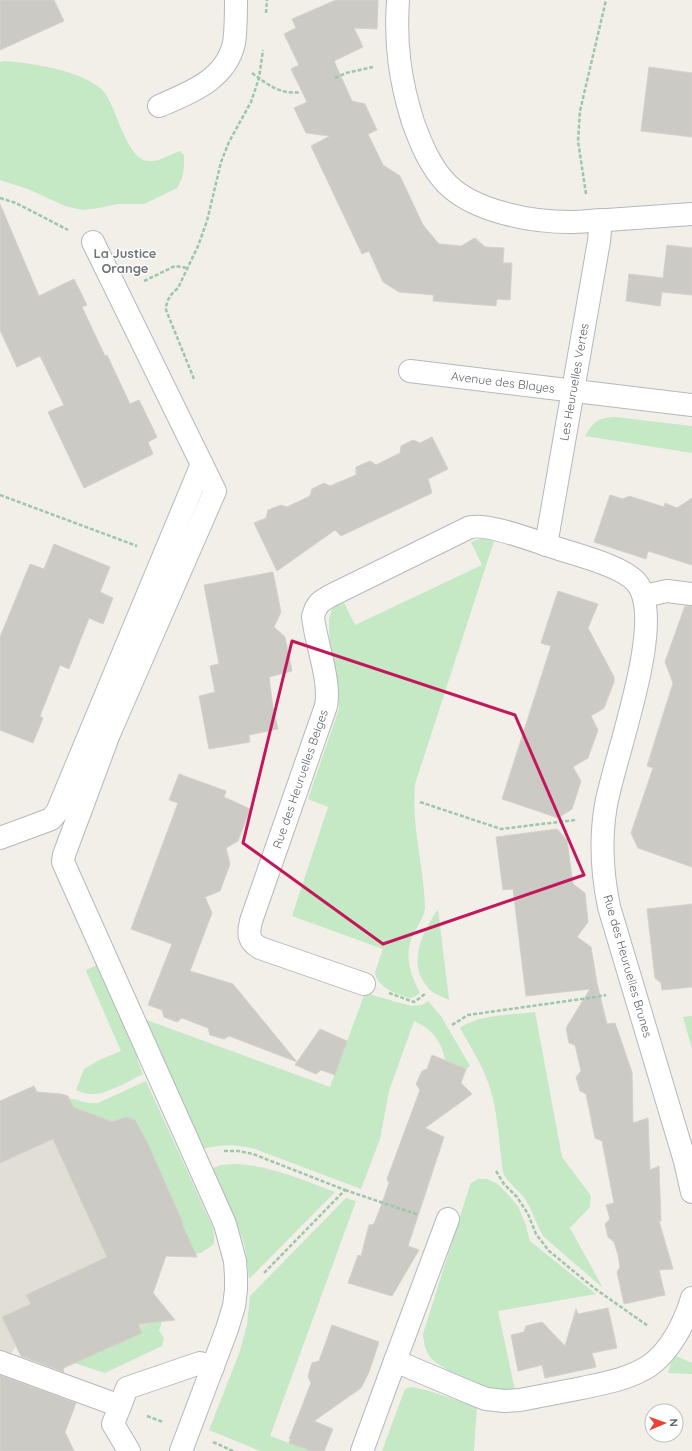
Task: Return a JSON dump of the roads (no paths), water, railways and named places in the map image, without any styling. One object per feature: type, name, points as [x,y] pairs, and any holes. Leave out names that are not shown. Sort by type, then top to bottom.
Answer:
[{"type":"street","points":[[159,106],[197,90],[218,72],[229,57],[234,43],[236,0]]},
{"type":"street","points":[[398,0],[399,64],[408,105],[420,143],[435,168],[447,184],[462,196],[481,206],[507,214],[544,220],[571,222],[692,214]]},
{"type":"street","name":"Les Heuruelles Vertes","points":[[546,545],[599,241],[596,220]]},
{"type":"street","points":[[93,242],[215,491],[109,734],[64,855],[63,862],[225,1224],[235,1261],[236,1290],[234,1306],[227,1329],[185,1441]]},
{"type":"street","name":"Avenue des Blayes","points":[[410,371],[692,405]]},
{"type":"street","points":[[0,838],[40,824],[54,816],[60,807],[202,464]]},
{"type":"street","name":"Rue des Heuruelles Beiges","points":[[364,984],[260,948],[253,944],[250,938],[249,929],[251,921],[326,706],[327,692],[314,624],[314,611],[318,604],[334,594],[471,527],[487,527],[506,532]]},
{"type":"street","name":"Rue des Heuruelles Brunes","points":[[506,532],[598,562],[622,572],[636,582],[644,596],[646,605],[646,630],[637,682],[608,791],[604,820],[602,858],[604,884],[609,907],[685,1161],[692,1192]]},
{"type":"street","points":[[644,596],[668,591],[692,594]]},
{"type":"street","points":[[362,1451],[447,1222]]},
{"type":"street","points":[[395,1361],[471,1393],[486,1398],[505,1401],[520,1400],[615,1381],[649,1366],[659,1357],[671,1342],[687,1313],[692,1298]]},
{"type":"street","points":[[0,1362],[120,1406]]},
{"type":"street","points":[[129,1451],[113,1424],[127,1388],[200,1363],[213,1367]]},
{"type":"district","name":"La Justice Orange","points":[[125,260]]}]
